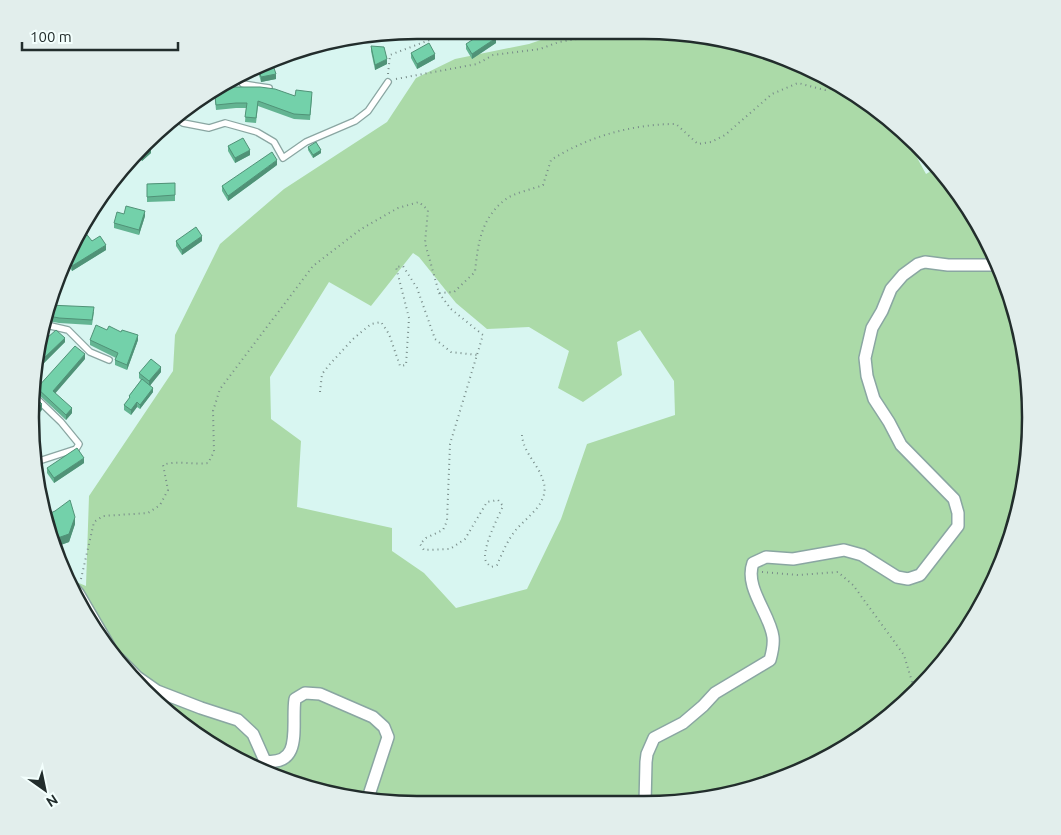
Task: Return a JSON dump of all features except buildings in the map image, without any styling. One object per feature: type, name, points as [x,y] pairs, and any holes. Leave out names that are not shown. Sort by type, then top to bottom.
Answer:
[{"type":"street","points":[[645,796],[647,754],[654,738],[683,723],[715,693],[770,660],[773,652],[773,636],[756,594],[750,571],[753,564],[766,556],[793,559],[844,550],[862,555],[897,577],[908,578],[920,575],[952,536],[958,526],[958,513],[954,499],[901,445],[874,399],[866,376],[865,358],[872,328],[882,311],[891,289],[903,275],[918,264],[925,262],[990,265]]},
{"type":"street","points":[[154,689],[201,708],[238,720],[253,734],[265,761],[275,763],[283,760],[291,752],[295,700],[305,694],[320,694],[373,717],[384,727],[388,737],[370,793]]},
{"type":"lane","points":[[242,82],[274,89]]},
{"type":"lane","points":[[181,122],[208,128],[225,123],[257,132],[274,142],[284,158],[306,142],[355,121],[368,111],[388,82]]},
{"type":"lane","points":[[50,326],[68,330],[90,352],[109,360]]},
{"type":"lane","points":[[40,401],[80,444],[76,449],[41,460]]},
{"type":"path","points":[[432,39],[390,55],[388,82],[407,76],[476,64],[493,55],[540,50],[560,42],[577,39]]},
{"type":"path","points":[[439,293],[454,292],[475,272],[478,246],[485,221],[507,198],[543,185],[550,160],[572,147],[626,129],[658,124],[676,124],[698,144],[711,142],[725,134],[772,94],[789,86],[798,83],[825,90],[831,88]]},
{"type":"path","points":[[76,581],[94,522],[103,516],[148,513],[160,505],[168,490],[163,465],[170,462],[194,465],[208,463],[214,452],[213,410],[220,389],[313,266],[361,230],[398,208],[419,202],[428,210],[425,242],[439,293],[451,308],[482,335],[450,444],[447,522],[443,530],[426,538],[420,544],[424,550],[450,549],[465,538],[487,502],[498,500],[503,506],[490,534],[485,557],[486,563],[492,567],[496,565],[514,532],[537,510],[544,497],[544,482],[536,465],[522,444],[522,435]]},
{"type":"path","points":[[320,392],[322,374],[353,339],[371,324],[382,322],[389,334],[400,366],[406,364],[409,318],[396,267],[403,266],[417,288],[435,339],[451,352],[477,355]]},
{"type":"path","points":[[750,571],[798,575],[838,572],[853,585],[904,655],[912,683]]},
{"type":"green space","points":[[544,39],[644,39],[693,42],[717,46],[765,59],[833,89],[874,117],[915,155],[926,174],[931,171],[972,228],[1002,296],[1015,344],[1019,368],[1022,418],[1021,442],[1019,467],[1009,516],[1002,539],[983,585],[972,607],[944,648],[893,702],[874,718],[833,746],[765,776],[717,789],[693,793],[644,796],[418,796],[368,793],[344,789],[296,776],[250,757],[228,746],[187,718],[133,667],[117,648],[89,607],[77,582],[86,586],[89,496],[173,371],[175,335],[220,244],[284,189],[387,122],[416,78],[455,59],[529,44]],"holes":[[[413,253],[419,257],[456,303],[487,329],[529,327],[569,351],[558,388],[583,402],[622,375],[617,342],[640,330],[674,381],[675,415],[587,444],[561,519],[527,589],[456,608],[424,573],[392,551],[392,528],[297,507],[301,441],[271,419],[270,377],[329,282],[371,306]]]}]
